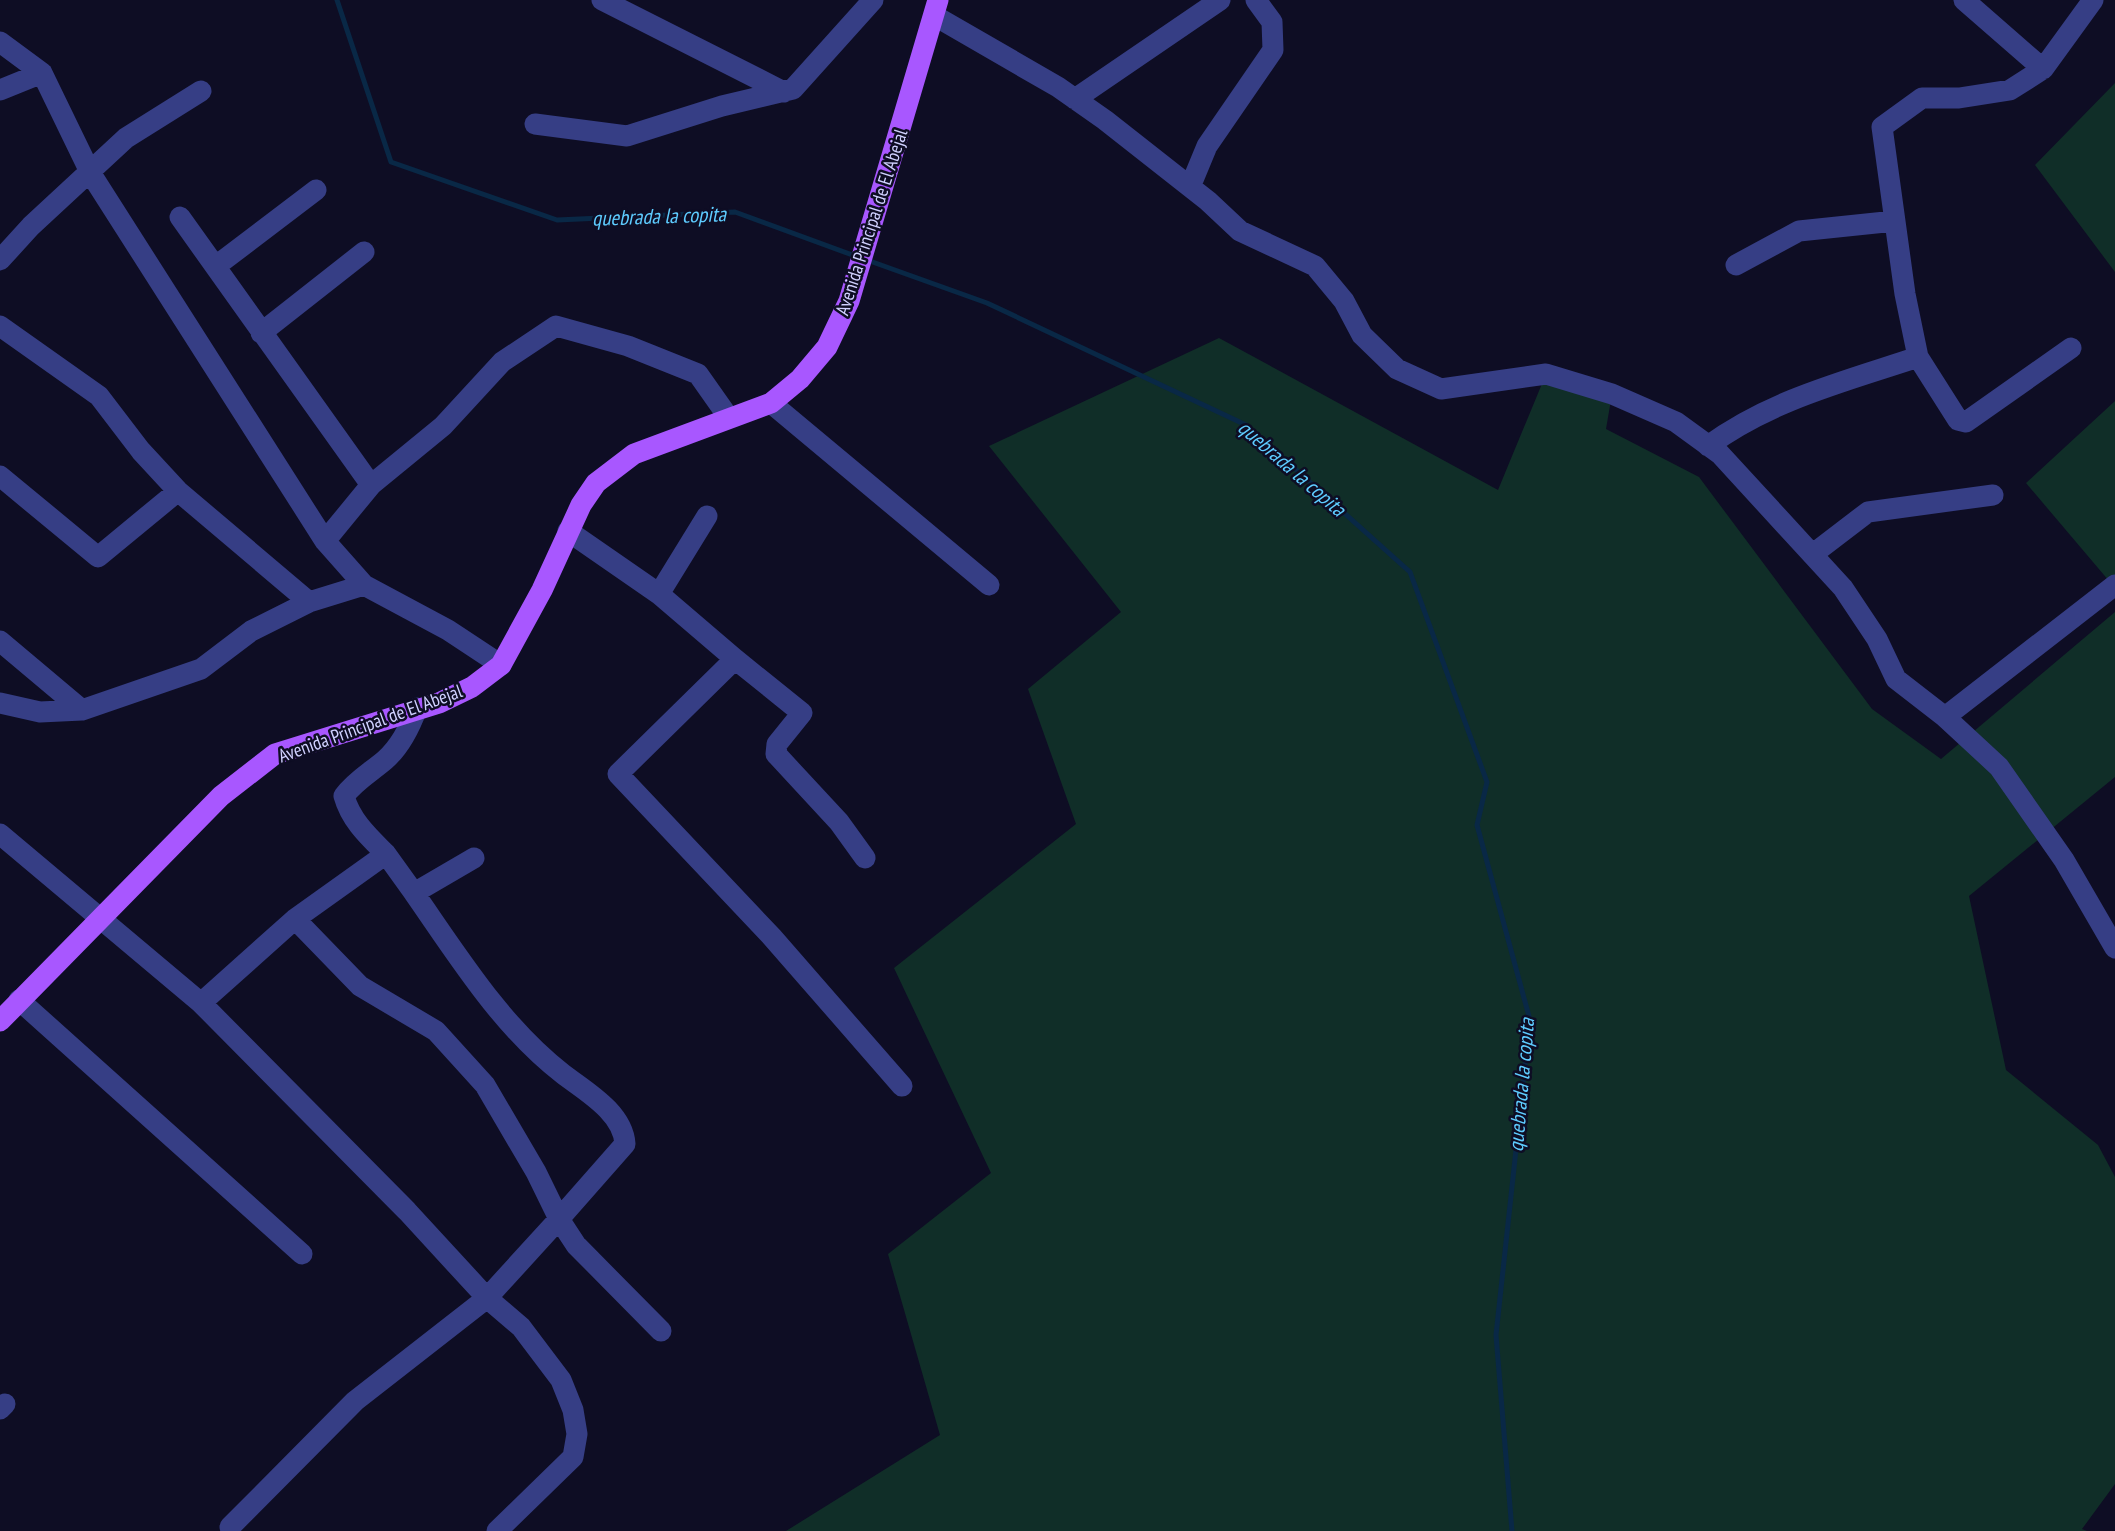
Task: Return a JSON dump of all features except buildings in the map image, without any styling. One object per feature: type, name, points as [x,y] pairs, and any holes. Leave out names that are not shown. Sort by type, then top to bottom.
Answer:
[{"type":"main road","name":"Avenida Principal de El Abejal","points":[[0,1021],[221,796],[275,754],[439,702],[472,687],[500,665],[542,590],[568,531],[596,483],[634,454],[771,403],[800,380],[827,348],[849,301],[937,8]]},
{"type":"street","points":[[601,0],[784,92]]},
{"type":"street","points":[[535,124],[627,136],[722,106],[793,89],[873,0]]},
{"type":"street","points":[[1075,99],[1220,0]]},
{"type":"street","points":[[1190,187],[1207,146],[1273,50],[1272,22],[1256,0]]},
{"type":"street","points":[[1964,0],[2043,69]]},
{"type":"street","points":[[2071,348],[1966,422],[1958,419],[1918,357],[1882,127],[1922,98],[1959,98],[2010,90],[2043,69],[2093,0]]},
{"type":"street","points":[[937,8],[1075,99],[1190,187],[1240,231],[1315,266],[1344,301],[1362,335],[1397,369],[1441,389],[1546,373],[1612,394],[1676,422],[1708,446],[1768,503],[1843,588],[1877,639],[1896,679],[1945,717],[1999,766],[2064,860],[2115,948]]},
{"type":"street","points":[[0,42],[42,73],[91,174],[325,541],[364,585],[448,630],[500,665]]},
{"type":"street","points":[[0,90],[42,73]]},
{"type":"street","points":[[0,260],[31,226],[91,174],[126,138],[201,91]]},
{"type":"street","points":[[216,266],[316,190]]},
{"type":"street","points":[[180,217],[371,485]]},
{"type":"street","points":[[1736,265],[1799,231],[1895,221]]},
{"type":"street","points":[[261,334],[364,252]]},
{"type":"street","points":[[0,326],[99,396],[141,451],[178,491],[309,602]]},
{"type":"street","points":[[325,541],[371,485],[443,426],[502,362],[556,326],[628,346],[698,374],[729,418]]},
{"type":"street","points":[[1708,446],[1753,416],[1918,357]]},
{"type":"street","points":[[771,403],[989,585]]},
{"type":"street","points":[[0,476],[98,557],[178,491]]},
{"type":"street","points":[[1813,554],[1868,512],[1993,495]]},
{"type":"street","points":[[659,594],[707,516]]},
{"type":"street","points":[[568,531],[659,594],[802,713],[777,744],[776,754],[839,822],[864,858]]},
{"type":"street","points":[[0,703],[40,712],[82,710],[201,669],[251,631],[309,602],[364,585]]},
{"type":"street","points":[[1945,717],[2115,585]]},
{"type":"street","points":[[0,641],[82,710]]},
{"type":"street","points":[[735,659],[618,774],[772,937],[902,1086]]},
{"type":"street","points":[[230,1527],[355,1401],[487,1298],[625,1143],[625,1136],[618,1122],[591,1094],[561,1073],[479,986],[386,854],[360,828],[348,810],[344,796],[366,774],[388,758],[409,729],[417,708]]},
{"type":"street","points":[[0,834],[201,1003],[398,1202],[487,1298],[521,1327],[561,1380],[573,1410],[577,1434],[573,1457],[497,1531]]},
{"type":"street","points":[[201,1003],[295,919],[386,854]]},
{"type":"street","points":[[414,892],[474,858]]},
{"type":"street","points":[[295,919],[360,986],[398,1006],[436,1031],[485,1085],[576,1245],[661,1331]]},
{"type":"street","points":[[19,1000],[302,1254]]},
{"type":"green space","points":[[2115,83],[2115,272],[2035,165]]},
{"type":"green space","points":[[1219,338],[1498,490],[1546,374],[1612,394],[1606,429],[1699,477],[1872,709],[1941,759],[2115,612],[2115,777],[1969,896],[2006,1070],[2098,1145],[2115,1177],[2115,1484],[2082,1529],[2087,1531],[786,1531],[940,1435],[888,1254],[991,1173],[894,968],[1076,824],[1028,689],[1121,612],[989,446]]},
{"type":"green space","points":[[2115,401],[2115,588],[2026,483]]},
{"type":"waterway","name":"quebrada la copita","points":[[337,0],[391,162],[557,220],[735,212],[858,257]]},
{"type":"waterway","name":"quebrada la copita","points":[[867,260],[987,303],[1246,425],[1410,572],[1487,782],[1477,825],[1530,1020],[1496,1335],[1512,1531]]}]
